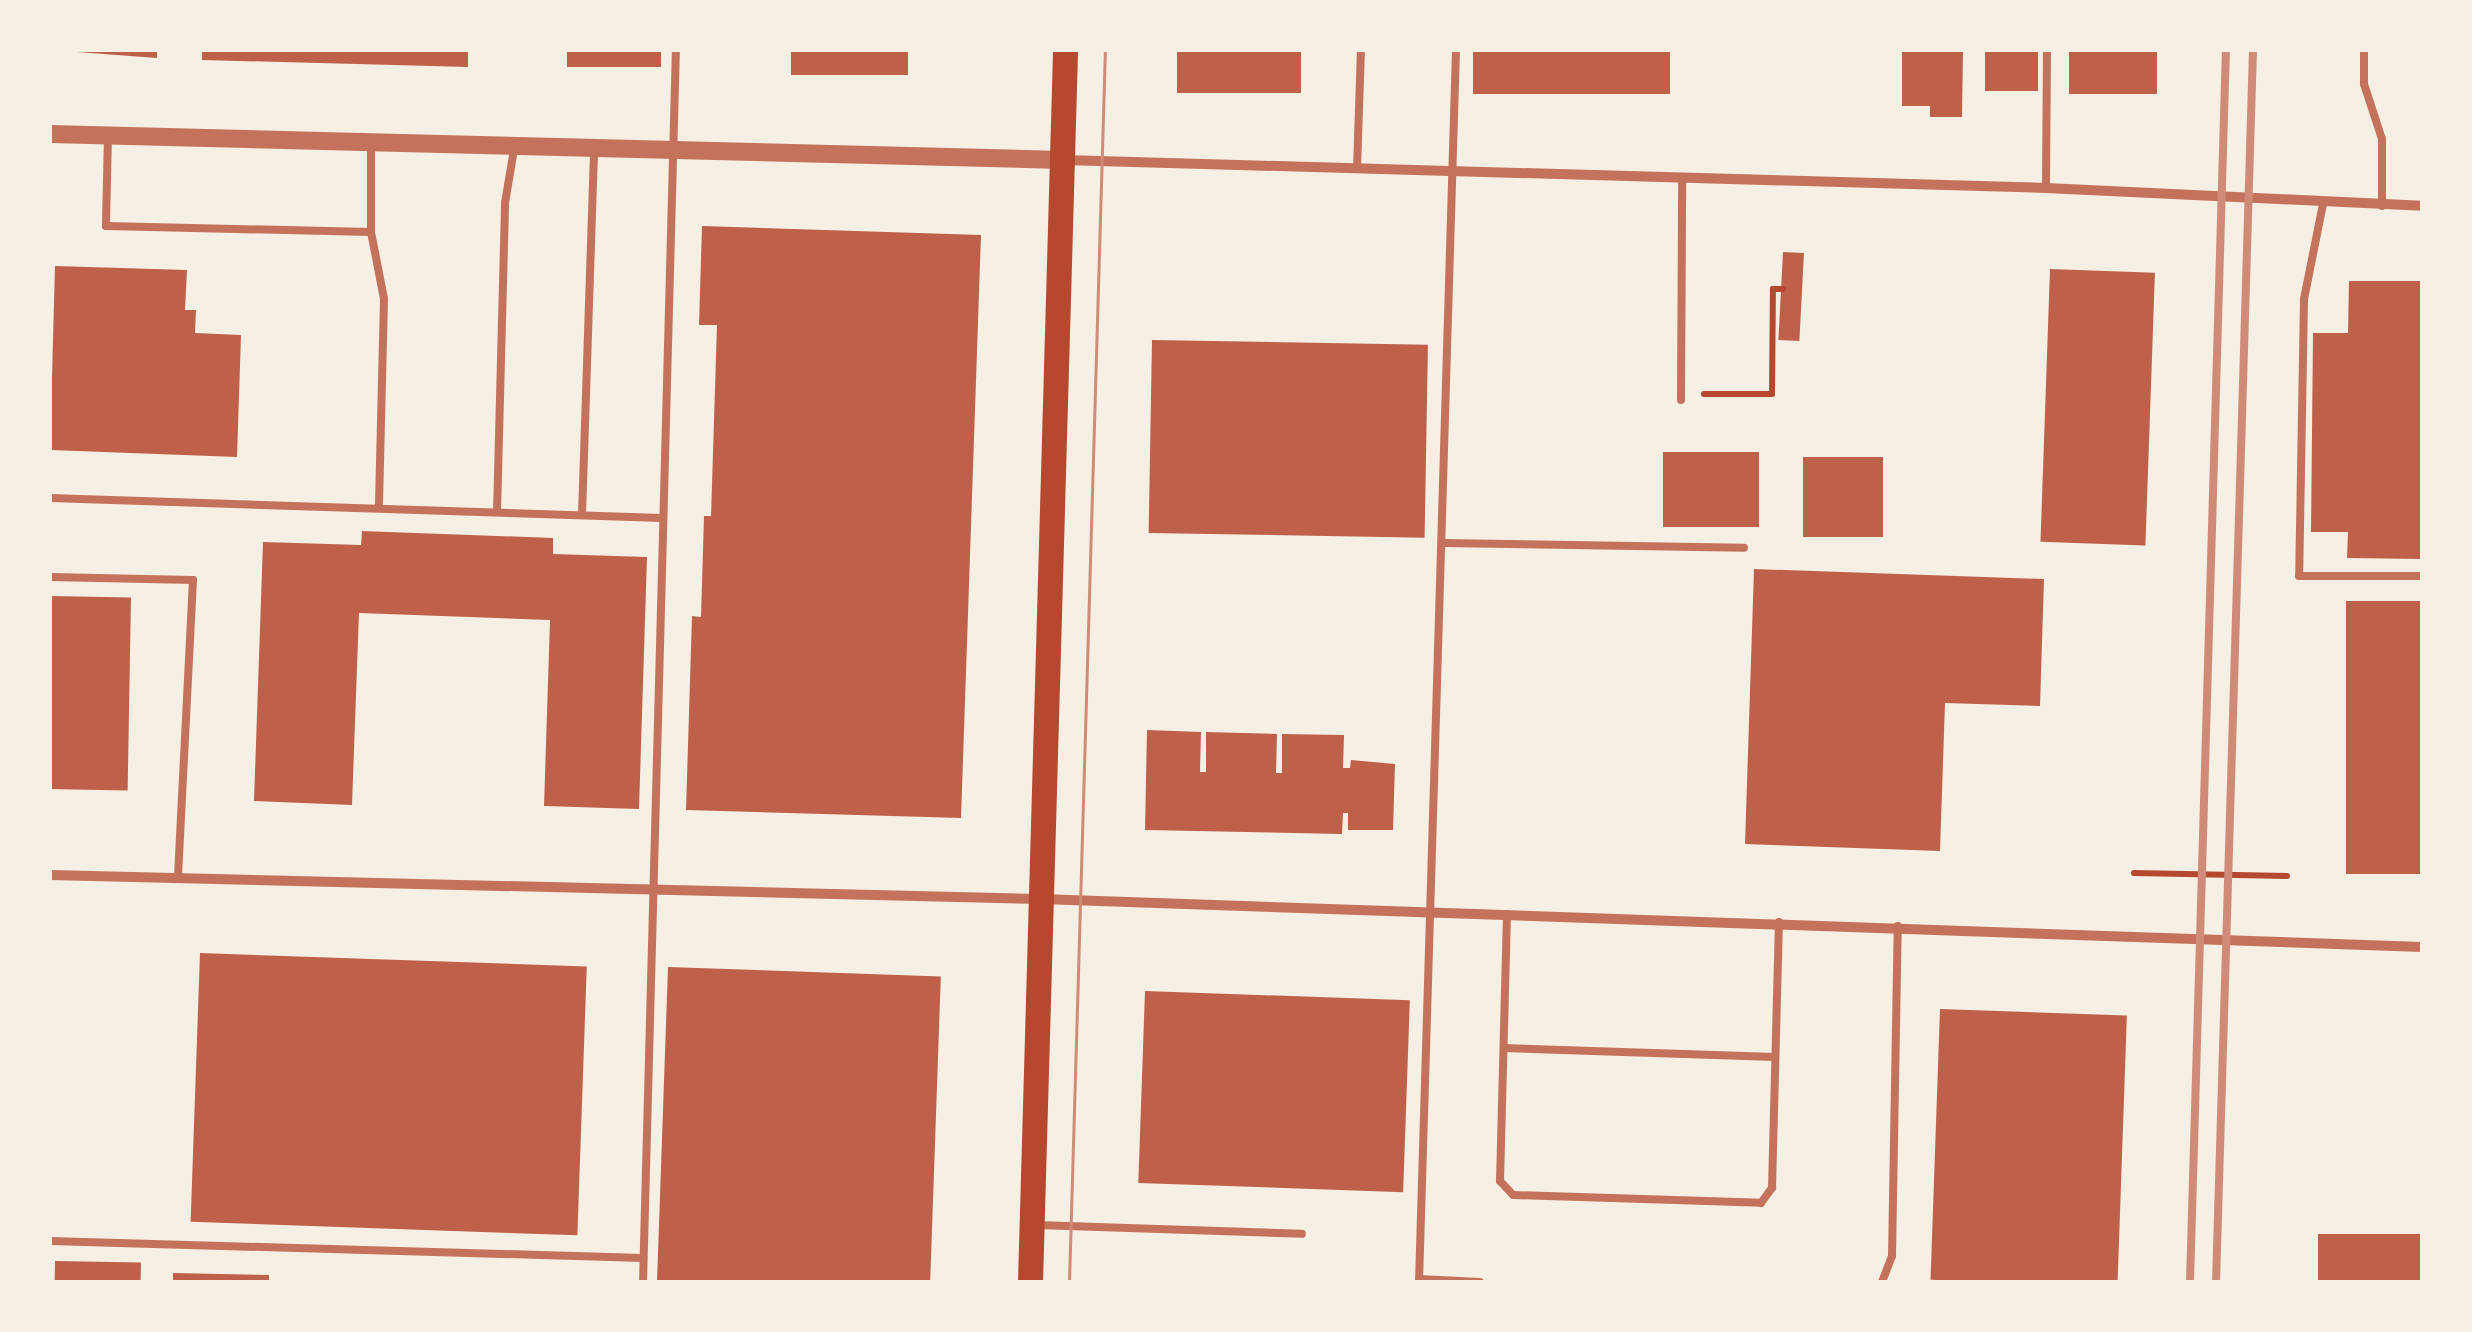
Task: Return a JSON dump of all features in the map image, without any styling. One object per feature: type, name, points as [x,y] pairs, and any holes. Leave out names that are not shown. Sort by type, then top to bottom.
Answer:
[{"type":"main road","points":[[1030,1282],[1066,50]]},
{"type":"street","points":[[50,134],[2046,188],[2422,206]]},
{"type":"street","points":[[50,875],[1040,899],[2422,947]]},
{"type":"lane","points":[[643,1282],[650,892],[676,50]]},
{"type":"lane","points":[[1357,169],[1361,50]]},
{"type":"lane","points":[[1456,50],[1419,1280],[1480,1282]]},
{"type":"lane","points":[[2046,188],[2048,50]]},
{"type":"lane","points":[[2364,50],[2364,84],[2382,139],[2382,206]]},
{"type":"lane","points":[[108,135],[106,226],[371,232]]},
{"type":"lane","points":[[371,141],[371,232],[384,299],[379,508]]},
{"type":"lane","points":[[497,512],[505,203],[514,145]]},
{"type":"lane","points":[[582,515],[594,146]]},
{"type":"lane","points":[[1681,397],[1682,180]]},
{"type":"lane","points":[[2323,204],[2304,299],[2299,576],[2422,576]]},
{"type":"lane","points":[[50,498],[662,518]]},
{"type":"lane","points":[[1442,543],[1744,548]]},
{"type":"lane","points":[[50,577],[193,580],[178,879]]},
{"type":"lane","points":[[1507,914],[1500,1181],[1512,1195],[1761,1203],[1772,1188],[1779,922]]},
{"type":"lane","points":[[1882,1282],[1892,1256],[1898,926]]},
{"type":"lane","points":[[1504,1048],[1775,1057]]},
{"type":"lane","points":[[1032,1225],[1302,1234]]},
{"type":"lane","points":[[50,1241],[643,1258]]},
{"type":"path","points":[[1681,397],[1772,394],[1773,288],[1784,288]]},
{"type":"path","points":[[2134,874],[2287,876]]},
{"type":"building","points":[[50,50],[157,50],[157,58]]},
{"type":"building","points":[[202,50],[468,50],[468,67],[202,60]]},
{"type":"building","points":[[567,50],[661,50],[661,67],[567,67]]},
{"type":"building","points":[[791,50],[908,50],[908,75],[791,75]]},
{"type":"building","points":[[1177,50],[1301,50],[1301,93],[1177,93]]},
{"type":"building","points":[[1473,50],[1670,50],[1670,94],[1473,94]]},
{"type":"building","points":[[1902,50],[1963,50],[1962,117],[1930,117],[1930,106],[1902,106]]},
{"type":"building","points":[[1985,50],[2038,50],[2038,91],[1985,91]]},
{"type":"building","points":[[2069,50],[2157,50],[2157,94],[2069,94]]},
{"type":"building","points":[[702,226],[981,235],[961,818],[686,810],[692,616],[701,617],[704,516],[711,516],[717,325],[699,325]]},
{"type":"building","points":[[1783,252],[1804,253],[1799,341],[1778,340]]},
{"type":"building","points":[[55,266],[187,270],[185,310],[196,310],[195,333],[241,335],[237,457],[50,450]]},
{"type":"building","points":[[2050,269],[2155,273],[2145,545],[2040,542]]},
{"type":"building","points":[[2349,281],[2422,281],[2422,559],[2347,558],[2348,532],[2311,532],[2313,333],[2348,333]]},
{"type":"building","points":[[1152,340],[1428,345],[1425,538],[1149,533]]},
{"type":"building","points":[[1663,452],[1759,452],[1759,527],[1663,527]]},
{"type":"building","points":[[1803,457],[1883,457],[1883,537],[1803,537]]},
{"type":"building","points":[[362,531],[553,538],[553,554],[647,557],[639,809],[544,806],[550,620],[359,613],[352,805],[254,801],[263,542],[361,545]]},
{"type":"building","points":[[1754,569],[2044,579],[2040,706],[1945,703],[1940,851],[1745,844]]},
{"type":"building","points":[[50,596],[131,597],[128,790],[50,789]]},
{"type":"building","points":[[2346,601],[2422,601],[2422,874],[2346,874]]},
{"type":"building","points":[[1147,730],[1201,732],[1200,772],[1206,772],[1206,732],[1277,734],[1276,773],[1282,773],[1282,734],[1344,735],[1343,768],[1350,768],[1351,760],[1395,764],[1393,830],[1348,830],[1348,813],[1343,813],[1342,834],[1145,830]]},
{"type":"building","points":[[200,953],[587,967],[577,1235],[191,1222]]},
{"type":"building","points":[[668,967],[941,977],[930,1282],[657,1282]]},
{"type":"building","points":[[1145,991],[1410,1000],[1403,1192],[1138,1183]]},
{"type":"building","points":[[1940,1009],[2127,1016],[2118,1282],[1931,1280]]},
{"type":"building","points":[[2318,1234],[2422,1234],[2422,1282],[2318,1282]]},
{"type":"building","points":[[55,1261],[141,1263],[141,1282],[55,1282]]},
{"type":"building","points":[[173,1273],[269,1275],[269,1282],[173,1282]]},
{"type":"tram line","points":[[1069,1282],[1105,50]]},
{"type":"railway","points":[[2190,1282],[2226,50]]},
{"type":"railway","points":[[2216,1282],[2253,50]]}]
